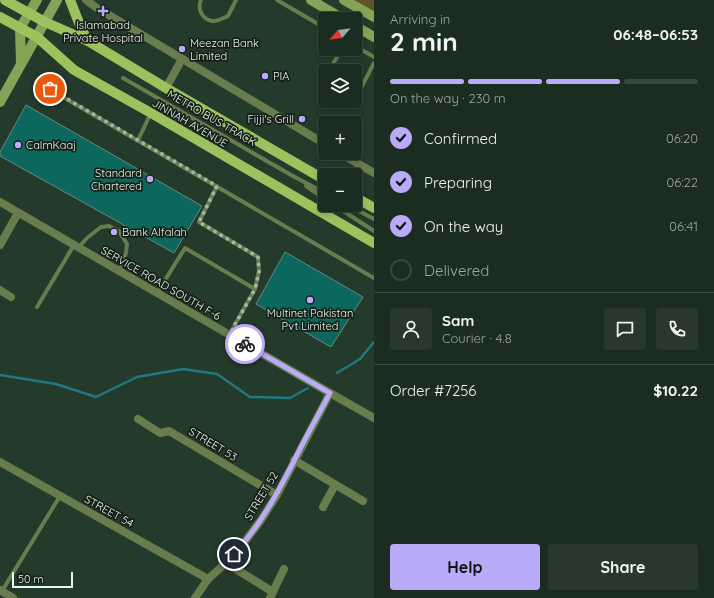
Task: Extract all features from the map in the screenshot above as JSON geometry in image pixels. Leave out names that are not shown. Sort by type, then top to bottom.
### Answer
[{"type":"main road","name":"JINNAH AVENUE","points":[[5,0],[45,22],[88,41],[318,176]]},
{"type":"main road","points":[[70,0],[88,41]]},
{"type":"main road","name":"JINNAH AVENUE","points":[[0,17],[37,37],[74,70],[374,243]]},
{"type":"main road","points":[[362,201],[374,208]]},
{"type":"street","points":[[22,64],[20,28],[37,0]]},
{"type":"street","points":[[0,102],[57,0]]},
{"type":"street","points":[[86,0],[318,140]]},
{"type":"street","points":[[311,0],[331,12]]},
{"type":"street","points":[[344,0],[374,17]]},
{"type":"street","points":[[362,30],[374,37]]},
{"type":"street","points":[[166,88],[182,59]]},
{"type":"street","points":[[352,160],[374,173]]},
{"type":"street","name":"SERVICE ROAD SOUTH F-6","points":[[0,202],[374,418]]},
{"type":"street","points":[[0,245],[18,213]]},
{"type":"street","points":[[0,290],[12,297]]},
{"type":"street","name":"STREET 52","points":[[195,598],[208,579],[226,563],[262,520],[330,393]]},
{"type":"street","name":"STREET 53","points":[[138,419],[160,433],[169,431],[276,495]]},
{"type":"street","points":[[294,460],[363,501]]},
{"type":"street","name":"STREET 54","points":[[0,462],[208,579]]},
{"type":"street","points":[[323,507],[335,485]]},
{"type":"street","points":[[226,563],[272,595],[284,569]]},
{"type":"street","points":[[1,591],[13,598]]},
{"type":"lane","points":[[201,0],[199,3],[202,16],[212,21],[218,21],[228,16],[236,0]]},
{"type":"lane","points":[[276,0],[318,24]]},
{"type":"lane","points":[[362,50],[374,57]]},
{"type":"lane","points":[[362,86],[374,63]]},
{"type":"lane","name":"METRO BUS TRACK","points":[[123,78],[318,189]]},
{"type":"lane","points":[[37,82],[374,278]]},
{"type":"lane","points":[[138,140],[150,113]]},
{"type":"lane","name":"METRO BUS TRACK","points":[[291,175],[318,194]]},
{"type":"lane","points":[[217,186],[199,222],[258,257],[259,272],[255,289],[229,335]]},
{"type":"lane","points":[[345,212],[374,231]]},
{"type":"lane","points":[[361,212],[374,219]]},
{"type":"lane","points":[[37,307],[76,246],[101,227],[109,226],[119,231],[127,244],[126,253],[118,271]]},
{"type":"lane","points":[[156,293],[185,248],[255,289]]},
{"type":"lane","points":[[1,591],[60,496]]},
{"type":"shaded area","points":[[340,0],[374,0],[374,19]]},
{"type":"building","points":[[26,105],[202,206],[174,253],[0,156],[0,152]]},
{"type":"building","name":"Multinet Pakistan Pvt Limited","points":[[285,252],[363,297],[331,347],[256,304]]},
{"type":"waterway","points":[[337,373],[360,359],[374,342]]},
{"type":"waterway","points":[[0,375],[56,384],[96,397],[137,377],[183,369],[217,374],[250,397],[290,398],[308,388]]},
{"type":"way so far","points":[[50,89],[217,186],[199,222],[258,257],[259,272],[255,289],[229,335],[245,344]]},
{"type":"place","name":"Islamabad Private Hospital","points":[[103,11]]},
{"type":"place","name":"Meezan Bank Limited","points":[[182,49]]},
{"type":"place","name":"PIA","points":[[265,76]]},
{"type":"place","name":"Fijji's Grill","points":[[302,119]]},
{"type":"place","name":"CalmKaaj","points":[[18,145]]},
{"type":"place","name":"Standard Chartered","points":[[150,179]]},
{"type":"place","name":"Bank Alfalah","points":[[114,232]]},
{"type":"place","name":"Multinet Pakistan Pvt Limited","points":[[310,300]]},
{"type":"route","points":[[234,554],[262,520],[330,393],[245,344]]}]
